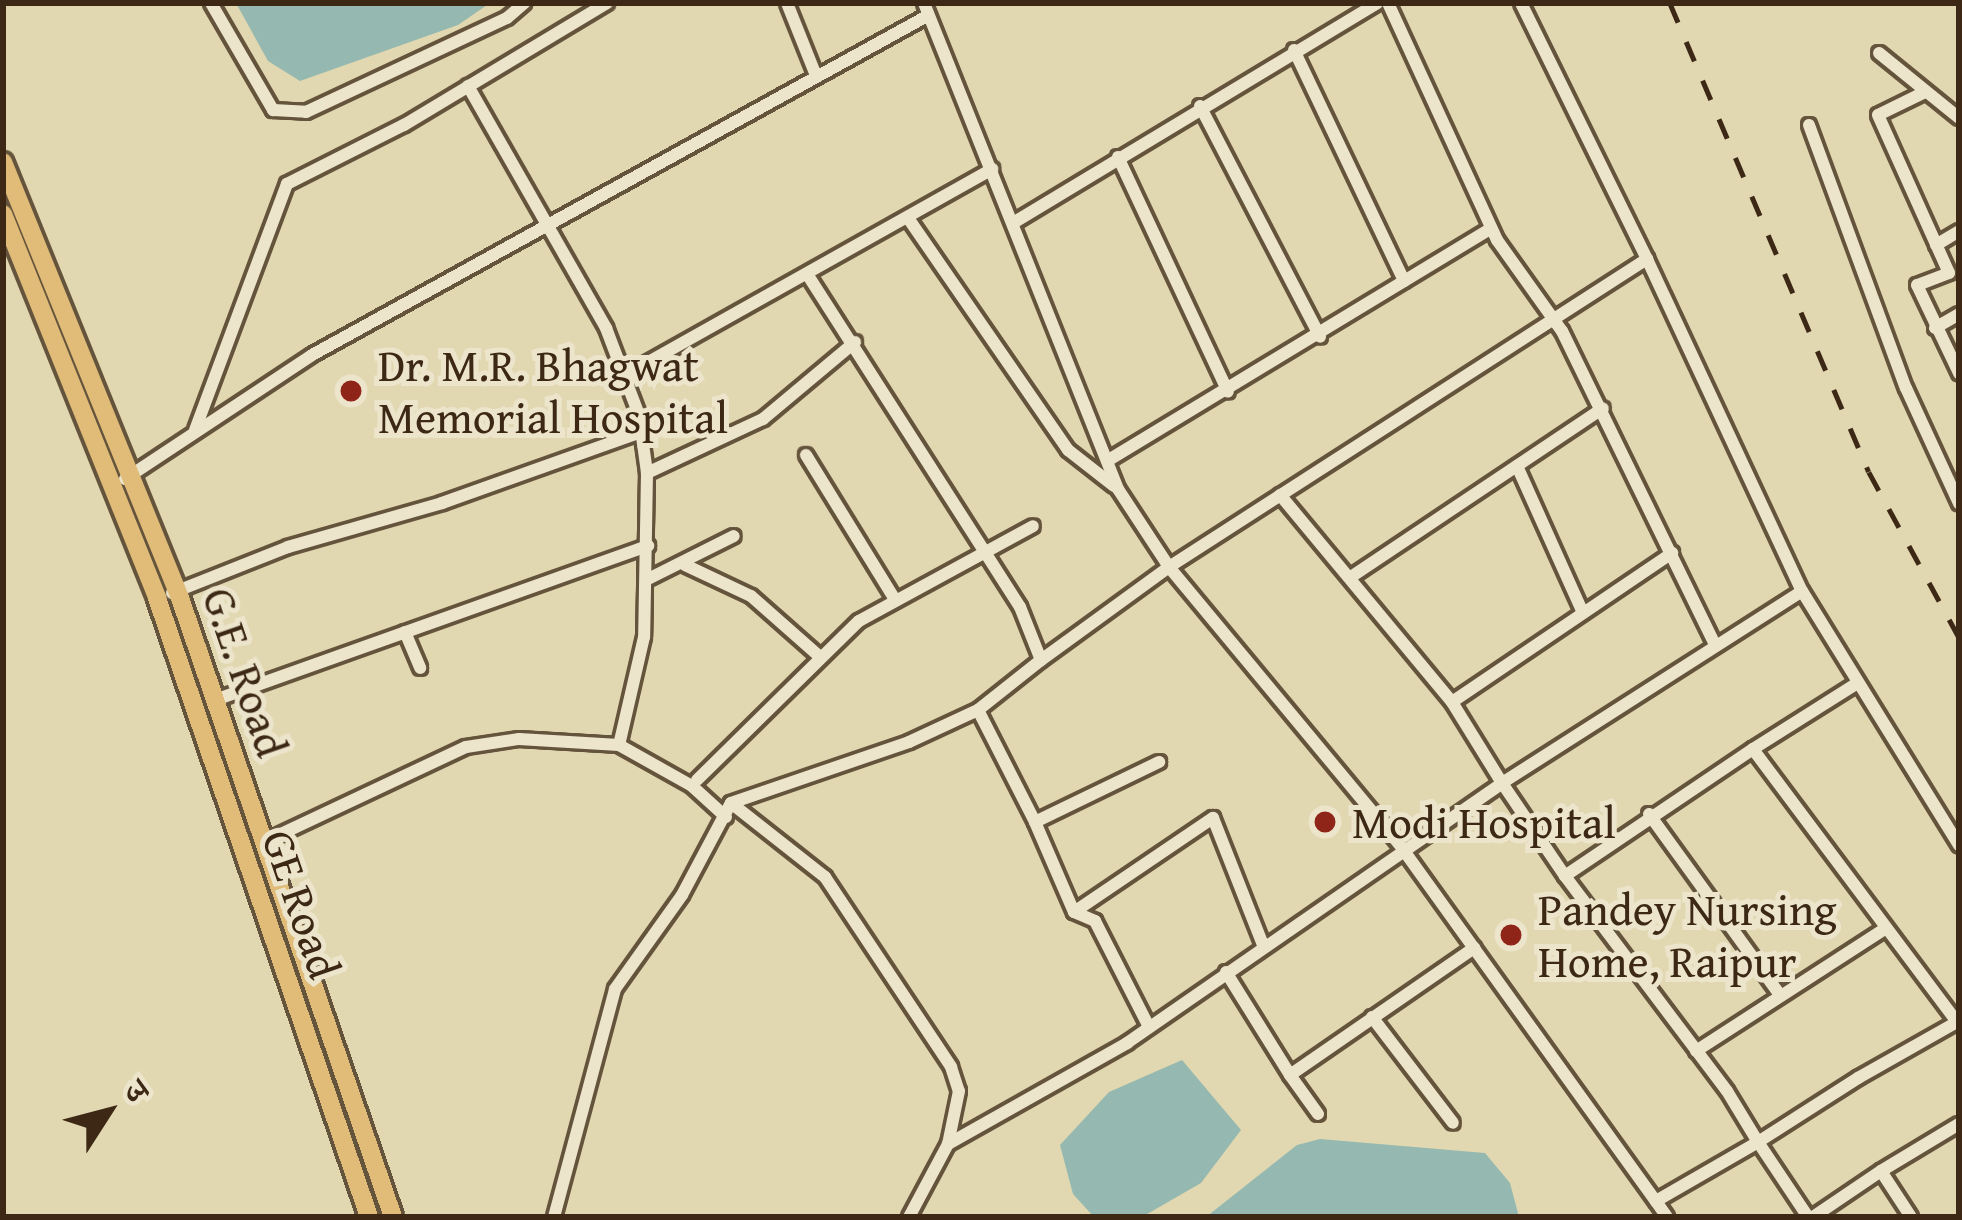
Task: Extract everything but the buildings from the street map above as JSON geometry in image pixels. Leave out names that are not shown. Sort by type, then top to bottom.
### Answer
[{"type":"main road","name":"G.E. Road","points":[[3,162],[177,591],[393,1217]]},
{"type":"main road","name":"GE Road","points":[[3,214],[157,598],[368,1217]]},
{"type":"street","points":[[211,3],[273,110],[306,112],[507,18],[524,3]]},
{"type":"street","points":[[195,430],[287,184],[468,86],[607,3]]},
{"type":"street","points":[[787,3],[815,73]]},
{"type":"street","points":[[1013,223],[1377,3]]},
{"type":"street","points":[[1388,3],[1491,228],[1552,316],[1603,408],[1715,645]]},
{"type":"street","points":[[1522,3],[1802,591],[1959,845]]},
{"type":"street","points":[[114,487],[195,430],[926,9],[1118,489],[1169,567],[1402,848],[1667,1217]]},
{"type":"street","points":[[1294,50],[1404,281]]},
{"type":"street","points":[[1879,53],[1959,118]]},
{"type":"street","points":[[468,86],[627,374],[641,432],[647,473],[646,580],[636,696],[619,746]]},
{"type":"street","points":[[1925,92],[1878,116],[1949,273],[1917,285],[1959,373]]},
{"type":"street","points":[[1200,106],[1320,337]]},
{"type":"street","points":[[1809,125],[1906,388],[1959,503]]},
{"type":"street","points":[[1118,157],[1228,392]]},
{"type":"street","points":[[627,374],[992,169]]},
{"type":"street","points":[[908,218],[1068,450],[1118,489]]},
{"type":"street","points":[[1107,460],[1320,337],[1491,228]]},
{"type":"street","points":[[1936,245],[1959,231]]},
{"type":"street","points":[[554,1217],[616,989],[682,895],[731,803],[909,742],[978,710],[1169,567],[1647,259]]},
{"type":"street","points":[[808,275],[985,551],[1041,660]]},
{"type":"street","points":[[1935,328],[1959,314]]},
{"type":"street","points":[[647,473],[763,419],[855,342]]},
{"type":"street","points":[[1351,577],[1603,408]]},
{"type":"street","points":[[157,598],[287,547],[442,503],[641,432]]},
{"type":"street","points":[[806,455],[894,598]]},
{"type":"street","points":[[1517,466],[1583,613]]},
{"type":"street","points":[[1280,495],[1452,701],[1565,876],[1696,1051],[1810,1217],[1880,1171],[1956,1130]]},
{"type":"street","points":[[697,780],[819,656],[894,598],[1033,526]]},
{"type":"street","points":[[646,580],[686,565],[734,536]]},
{"type":"street","points":[[215,700],[648,547]]},
{"type":"street","points":[[1452,701],[1672,554]]},
{"type":"street","points":[[686,565],[751,596],[819,656]]},
{"type":"street","points":[[948,1144],[1149,1027],[1402,848],[1802,591]]},
{"type":"street","points":[[405,632],[420,668]]},
{"type":"street","points":[[1565,876],[1649,814],[1856,684]]},
{"type":"street","points":[[978,710],[1035,821],[1074,912],[1095,921],[1149,1027]]},
{"type":"street","points":[[263,842],[466,747],[519,739],[619,746],[692,786],[722,817]]},
{"type":"street","points":[[1656,1201],[1958,1022],[1883,931],[1753,749]]},
{"type":"street","points":[[1035,821],[1159,762]]},
{"type":"street","points":[[731,803],[825,877],[951,1067],[959,1091],[948,1144],[913,1210],[928,1217]]},
{"type":"street","points":[[722,817],[745,813]]},
{"type":"street","points":[[1649,814],[1780,995]]},
{"type":"street","points":[[1074,912],[1213,818],[1263,945]]},
{"type":"street","points":[[1696,1051],[1883,931]]},
{"type":"street","points":[[1290,1075],[1474,948]]},
{"type":"street","points":[[1226,972],[1318,1114]]},
{"type":"street","points":[[1372,1017],[1454,1123]]},
{"type":"street","points":[[1880,1171],[1911,1217]]},
{"type":"water","points":[[236,3],[490,3],[458,25],[300,81],[268,61]]},
{"type":"water","points":[[1182,1060],[1241,1130],[1201,1183],[1142,1217],[1094,1217],[1073,1194],[1060,1145],[1109,1092]]},
{"type":"water","points":[[1320,1139],[1485,1153],[1510,1183],[1519,1217],[1206,1217],[1297,1145]]},
{"type":"railway","points":[[1670,3],[1869,472],[1959,637]]},
{"type":"place","name":"Dr. M.R. Bhagwat Memorial Hospital","points":[[351,391]]},
{"type":"place","name":"Modi Hospital","points":[[1325,822]]},
{"type":"place","name":"Pandey Nursing Home, Raipur","points":[[1511,935]]}]
